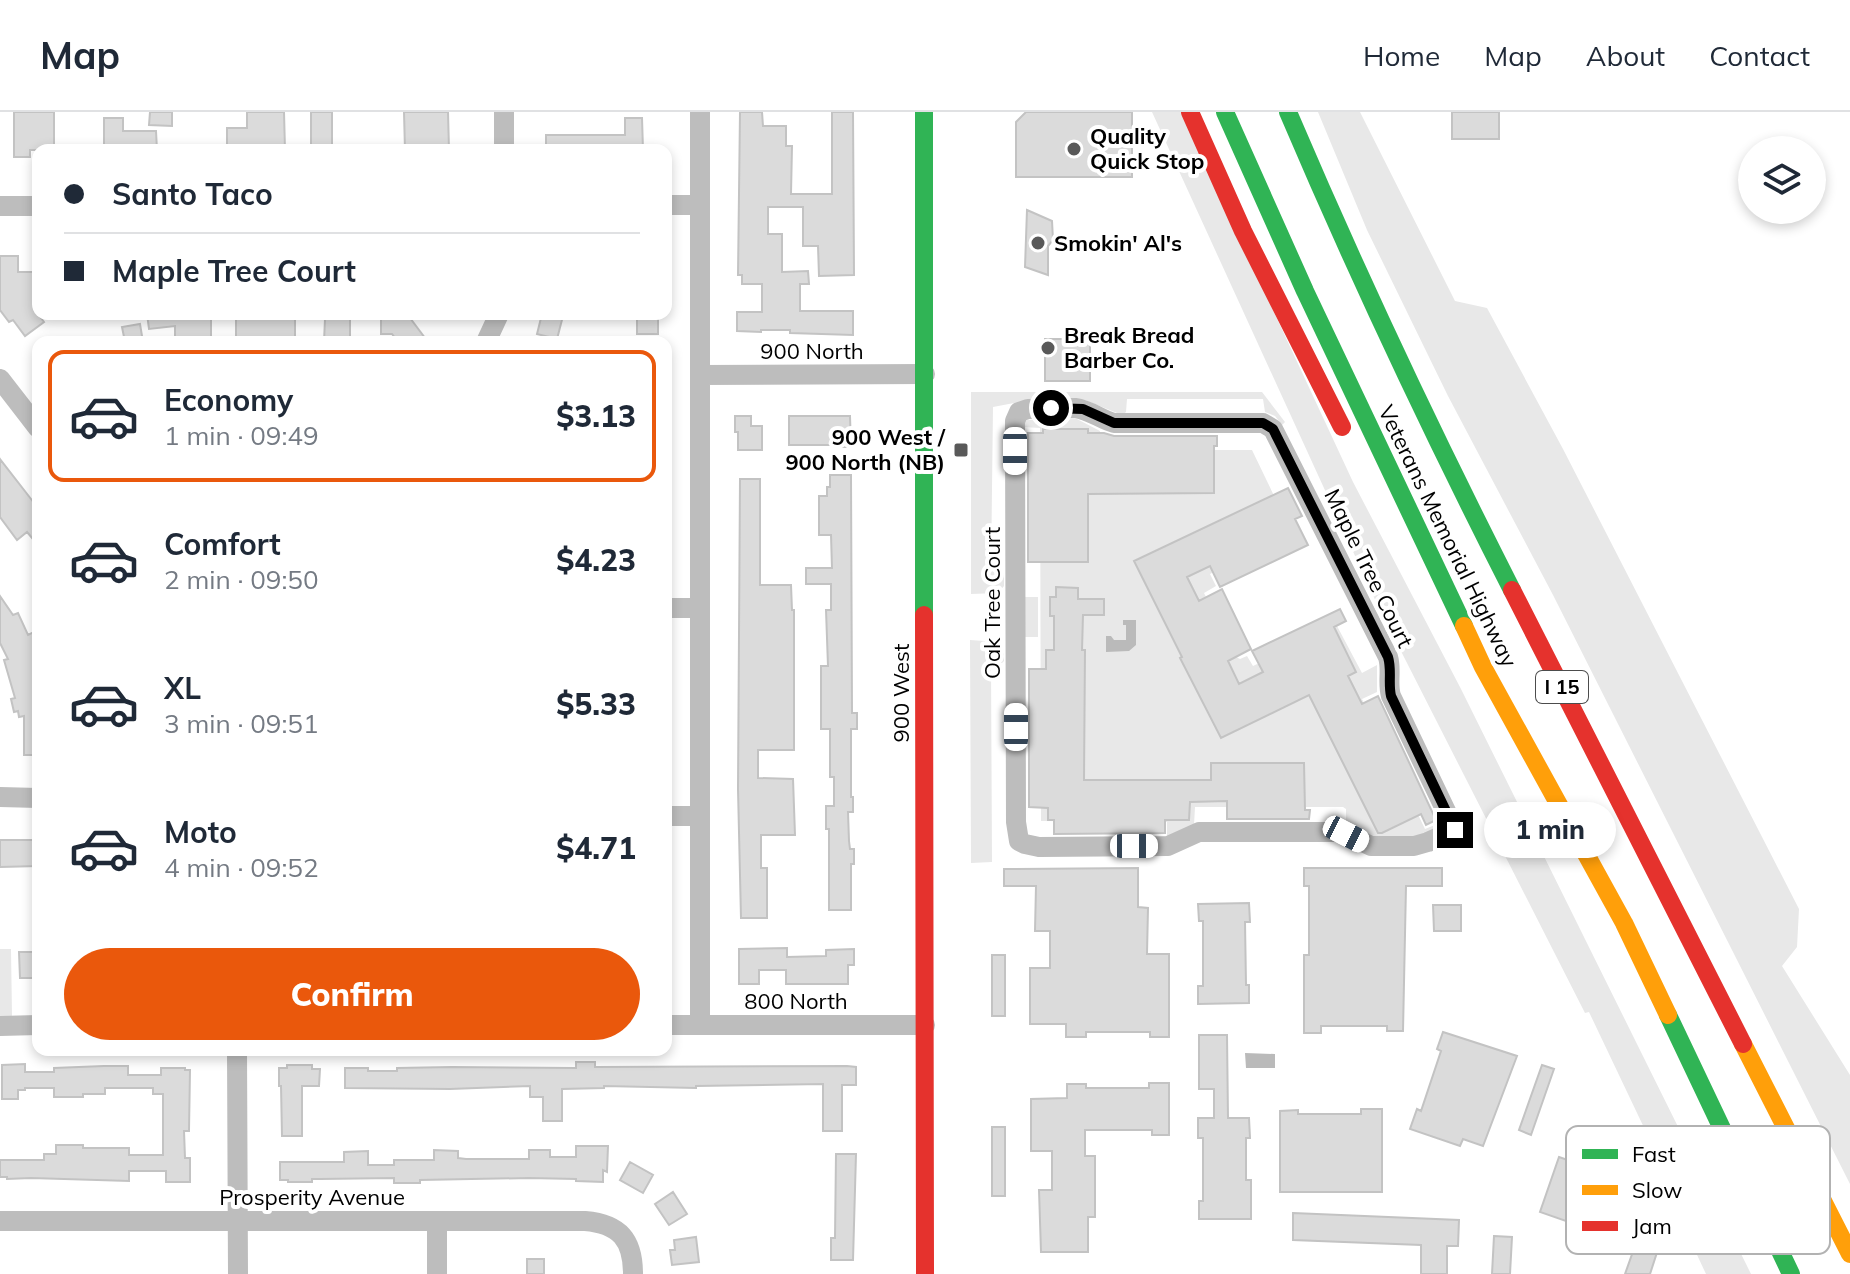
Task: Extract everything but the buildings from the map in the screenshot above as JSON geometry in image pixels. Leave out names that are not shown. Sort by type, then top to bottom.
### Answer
[{"type":"main road","name":"900 West","points":[[924,112],[925,1274]]},
{"type":"main road","points":[[1190,112],[1243,231],[1349,440]]},
{"type":"main road","name":"Veterans Memorial Highway","points":[[1225,112],[1305,291],[1483,667],[1624,923],[1720,1126]]},
{"type":"main road","name":"Veterans Memorial Highway","points":[[1288,112],[1332,215],[1456,480],[1786,1126]]},
{"type":"main road","points":[[1414,565],[1483,667]]},
{"type":"main road","points":[[1830,1206],[1850,1240]]},
{"type":"main road","name":"Veterans Memorial Highway","points":[[1830,1214],[1850,1254]]},
{"type":"main road","points":[[1768,1254],[1775,1274]]},
{"type":"main road","name":"Veterans Memorial Highway","points":[[1781,1254],[1791,1274]]},
{"type":"street","points":[[504,112],[504,144]]},
{"type":"street","points":[[700,112],[700,1025]]},
{"type":"street","points":[[672,205],[700,205]]},
{"type":"street","points":[[0,206],[32,206]]},
{"type":"street","name":"900 North","points":[[700,375],[925,374]]},
{"type":"street","points":[[0,379],[32,420]]},
{"type":"street","name":"Maple Tree Court","points":[[1019,412],[1075,408],[1091,411],[1114,423],[1268,425],[1277,434],[1388,657],[1391,696],[1455,830]]},
{"type":"street","name":"Oak Tree Court","points":[[1019,412],[1015,421],[1016,822],[1019,841],[1039,847],[1165,846],[1199,832],[1336,832],[1371,846],[1414,846],[1455,830]]},
{"type":"street","points":[[672,608],[700,608]]},
{"type":"street","points":[[0,797],[32,798]]},
{"type":"street","points":[[672,816],[700,816]]},
{"type":"street","points":[[0,1026],[32,1025]]},
{"type":"street","name":"800 North","points":[[672,1025],[925,1025]]},
{"type":"street","points":[[237,1056],[238,1274]]},
{"type":"street","name":"Prosperity Avenue","points":[[0,1221],[585,1221],[604,1224],[620,1234],[630,1248],[633,1274]]},
{"type":"street","points":[[437,1221],[437,1274]]},
{"type":"shaded area","points":[[1152,112],[1181,112],[1353,482],[1461,689],[1678,1126],[1643,1126],[1589,1012],[1585,1013],[1377,604]]},
{"type":"shaded area","points":[[1318,112],[1360,112],[1455,301],[1487,308],[1563,449],[1799,909],[1797,947],[1782,966],[1850,1075],[1850,1184],[1830,1144],[1830,1126],[1821,1126],[1553,595],[1448,396],[1367,230]]},
{"type":"shaded area","points":[[971,392],[1262,392],[1285,422],[1282,425],[1275,416],[1265,412],[1263,399],[1127,399],[1126,412],[1122,415],[1085,400],[1029,400],[993,407],[991,571],[1004,573],[1004,586],[998,593],[971,594]]},
{"type":"shaded area","points":[[1077,419],[1100,431],[1100,450],[1252,450],[1291,531],[1210,574],[1216,586],[1204,593],[1236,657],[1247,656],[1253,666],[1337,626],[1362,673],[1377,665],[1377,692],[1362,699],[1425,829],[1440,823],[1440,827],[1423,836],[1375,838],[1346,825],[1346,809],[1343,807],[1195,807],[1194,825],[1167,839],[1167,822],[1041,821],[1040,428],[1023,427],[1027,420]]},
{"type":"shaded area","points":[[1024,597],[1038,597],[1038,637],[1024,637]]},
{"type":"shaded area","points":[[1123,620],[1136,620],[1136,645],[1129,651],[1106,652],[1106,636],[1126,640]]},
{"type":"shaded area","points":[[970,640],[999,642],[1004,650],[1004,661],[991,664],[992,862],[971,863]]},
{"type":"shaded area","points":[[0,949],[11,949],[12,1016],[0,1016]]},
{"type":"shaded area","points":[[1245,1053],[1275,1054],[1275,1068],[1246,1068]]},
{"type":"shaded area","points":[[1697,1254],[1741,1254],[1751,1274],[1706,1274]]},
{"type":"traffic: fast","points":[[924,112],[924,615]]},
{"type":"traffic: fast","points":[[1225,112],[1305,291],[1464,626]]},
{"type":"traffic: fast","points":[[1288,112],[1396,353],[1512,590]]},
{"type":"traffic: fast","points":[[1668,1015],[1721,1126]]},
{"type":"traffic: fast","points":[[1782,1254],[1791,1274]]},
{"type":"traffic: slow","points":[[1464,626],[1483,667],[1624,923],[1668,1015]]},
{"type":"traffic: slow","points":[[1743,1044],[1785,1126]]},
{"type":"traffic: slow","points":[[1830,1215],[1850,1254]]},
{"type":"traffic: jam","points":[[1190,112],[1243,231],[1342,427]]},
{"type":"traffic: jam","points":[[1512,590],[1743,1044]]},
{"type":"traffic: jam","points":[[924,615],[925,1274]]},
{"type":"place","name":"Quality Quick Stop","points":[[1074,149]]},
{"type":"place","name":"Smokin' Al's","points":[[1038,243]]},
{"type":"place","name":"Break Bread Barber Co.","points":[[1048,348]]},
{"type":"place","name":"900 West / 900 North (NB)","points":[[961,450]]},
{"type":"route","points":[[1051,408],[1083,409],[1114,423],[1263,423],[1273,429],[1388,657],[1391,696],[1455,830]]}]
